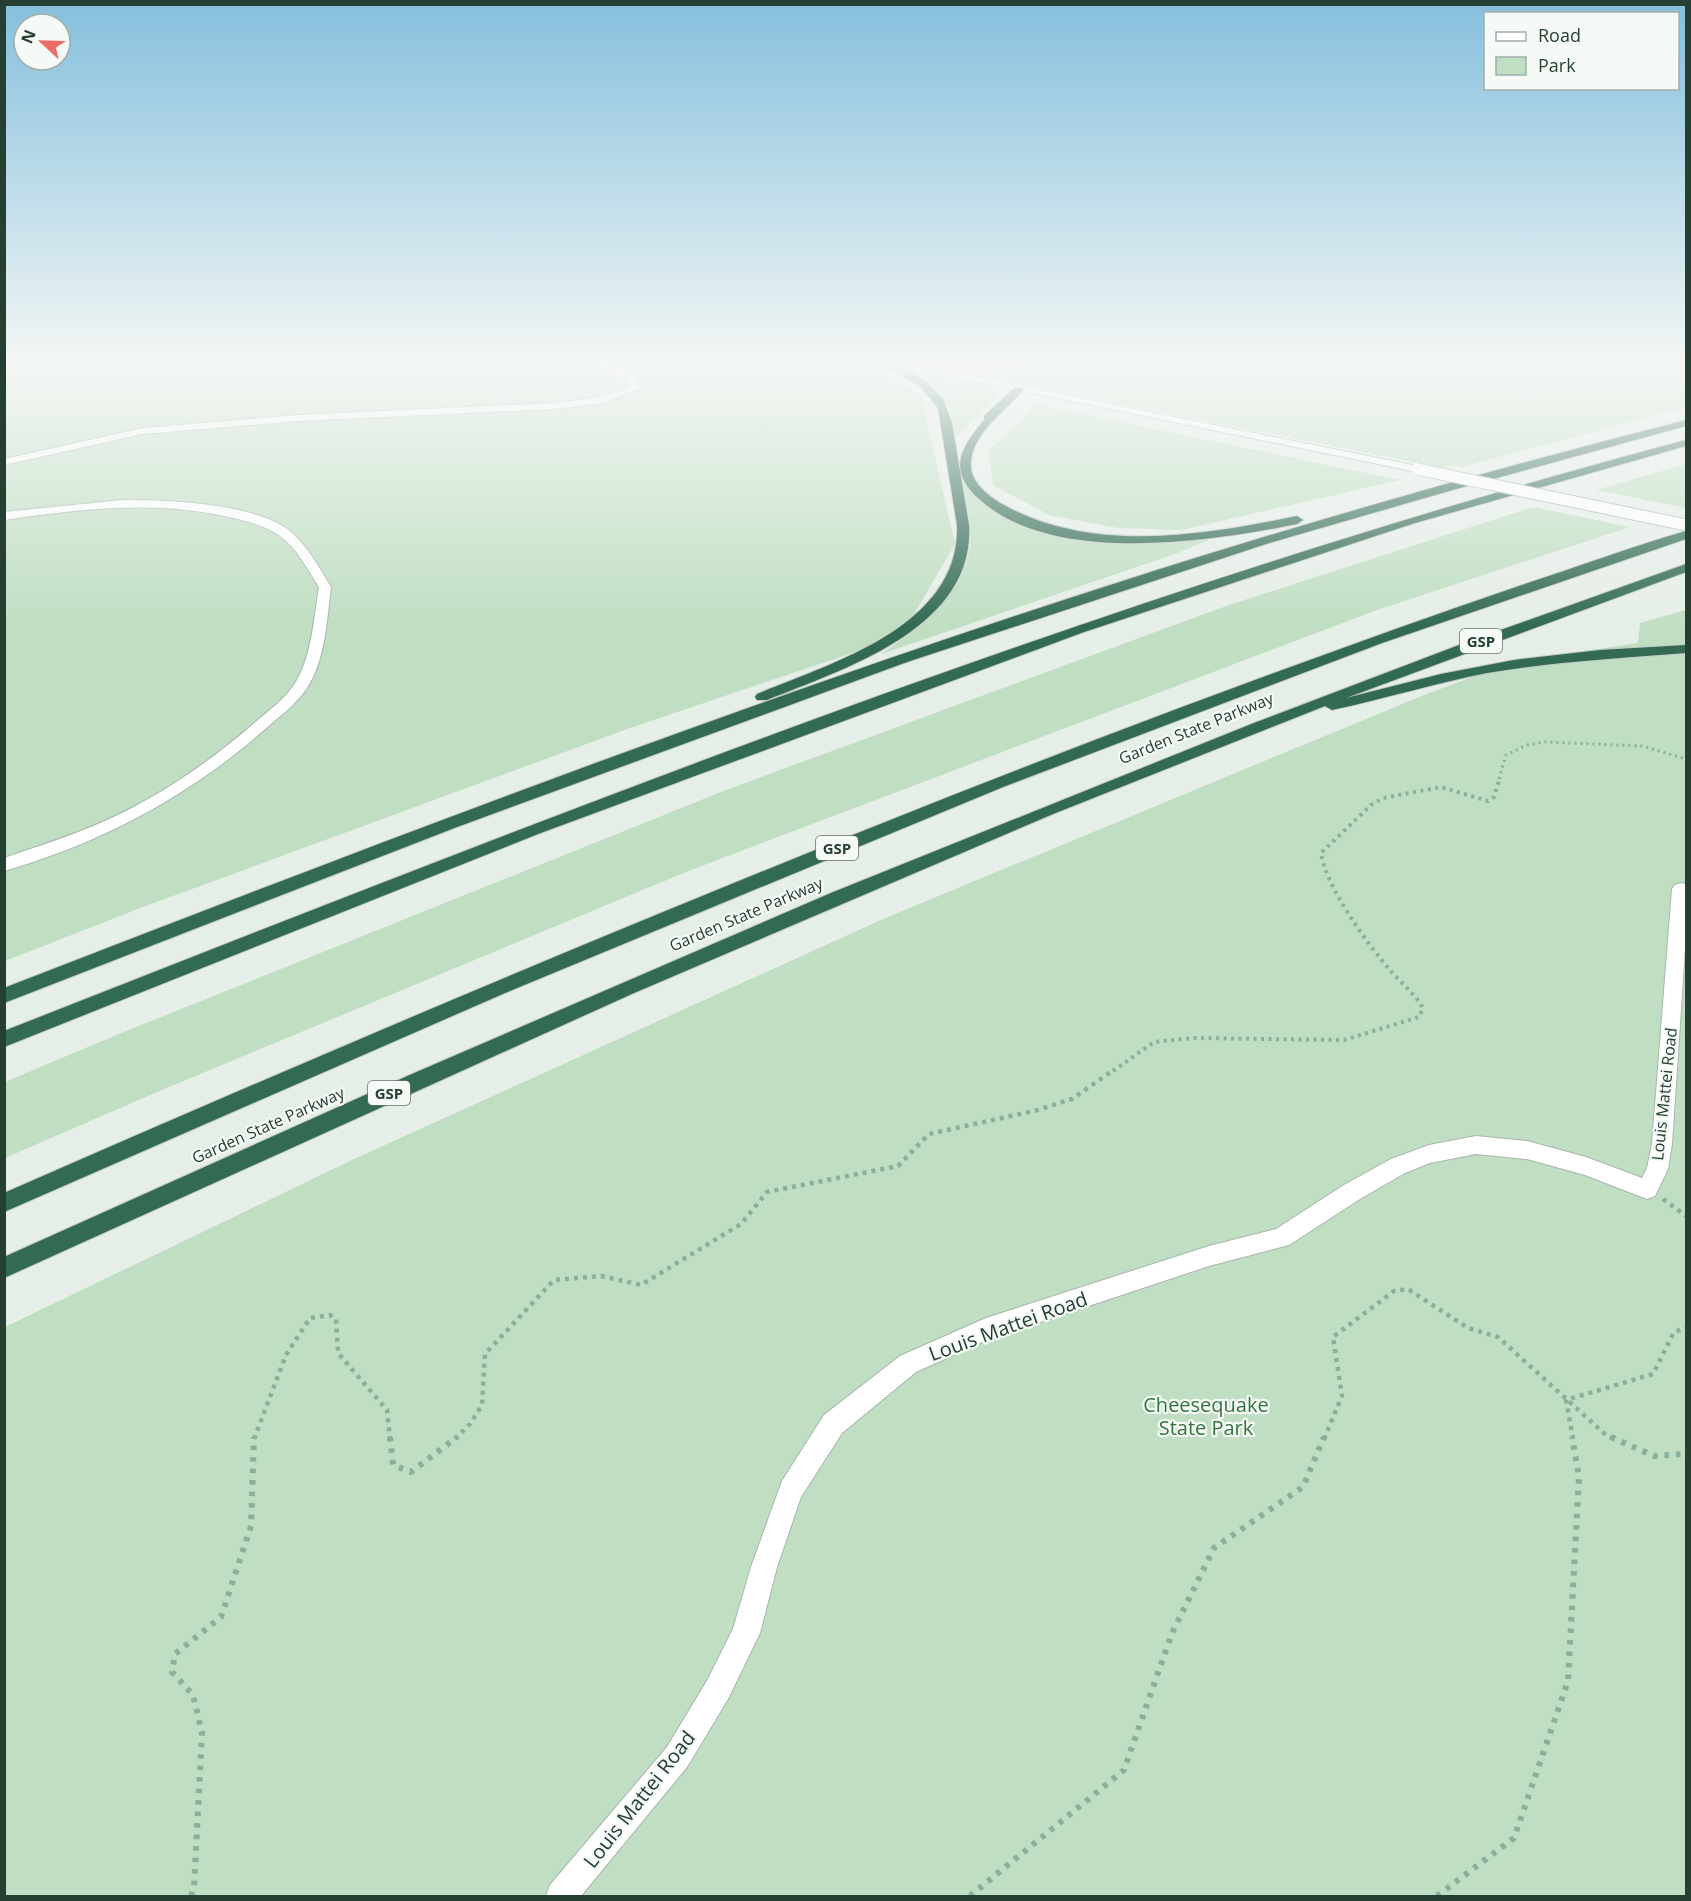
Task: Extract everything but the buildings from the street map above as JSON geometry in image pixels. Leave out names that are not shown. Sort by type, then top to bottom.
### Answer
[{"type":"highway","points":[[646,751],[764,696],[862,655],[900,633],[928,609],[942,595],[955,574],[963,545],[963,524],[951,450]]},
{"type":"highway","points":[[952,456],[956,450]]},
{"type":"highway","points":[[970,450],[966,455],[965,469],[968,476],[982,496],[1003,511],[1031,523],[1053,529],[1118,538],[1182,537],[1264,526],[1387,504]]},
{"type":"highway","points":[[4,996],[301,880],[646,751],[909,658],[1108,590],[1387,504],[1587,450]]},
{"type":"highway","points":[[4,1039],[512,838],[1079,629],[1401,524],[1659,450]]},
{"type":"highway","name":"Garden State Parkway","points":[[4,1203],[475,998],[915,816],[1336,655],[1686,535]]},
{"type":"highway","name":"Garden State Parkway","points":[[4,1268],[433,1073],[906,868],[1278,717],[1686,568]]},
{"type":"highway","points":[[1278,717],[1376,697],[1432,681],[1484,670],[1566,659],[1686,649]]},
{"type":"street","points":[[4,462],[59,450]]},
{"type":"street","points":[[1321,450],[1686,525]]},
{"type":"street","points":[[4,516],[79,506],[166,503],[213,508],[257,520],[287,535],[308,559],[325,587],[317,638],[304,681],[239,745],[178,788],[137,811],[92,833],[4,865]]},
{"type":"street","name":"Louis Mattei Road","points":[[561,1896],[677,1756],[718,1689],[746,1633],[764,1567],[791,1491],[833,1424],[908,1364],[998,1326],[1209,1256],[1281,1239],[1352,1192],[1398,1166],[1429,1154],[1476,1145],[1527,1150],[1586,1166],[1647,1189],[1657,1169],[1662,1144],[1681,889]]},
{"type":"path","points":[[191,1896],[194,1888],[202,1733],[193,1695],[172,1672],[175,1654],[221,1617],[251,1526],[254,1436],[286,1354],[310,1318],[330,1315],[336,1319],[338,1353],[387,1410],[393,1466],[411,1472],[472,1422],[483,1403],[481,1368],[485,1354],[554,1280],[601,1276],[641,1285],[741,1224],[767,1192],[898,1166],[929,1134],[1038,1110],[1072,1099],[1154,1042],[1194,1038],[1344,1040],[1419,1017],[1423,1008],[1414,992],[1388,968],[1375,951],[1326,875],[1320,859],[1321,853],[1371,806],[1383,798],[1442,787],[1488,801],[1494,797],[1506,755],[1527,745],[1544,741],[1642,746],[1686,759]]},
{"type":"path","points":[[1647,1189],[1686,1216]]},
{"type":"path","points":[[970,1896],[1124,1770],[1172,1633],[1214,1548],[1303,1487],[1342,1396],[1333,1337],[1394,1291],[1408,1289],[1468,1328],[1498,1337],[1606,1436],[1654,1456],[1686,1454]]},
{"type":"path","points":[[1566,1400],[1653,1374],[1674,1332],[1686,1328]]},
{"type":"path","points":[[1437,1896],[1514,1838],[1568,1681],[1579,1477],[1566,1400]]},
{"type":"green space","points":[[4,450],[933,450],[955,544],[910,621],[861,650],[630,728],[143,907],[5,961]]},
{"type":"green space","points":[[1254,450],[1400,480],[1182,530],[1118,528],[1049,515],[993,485],[989,451]]},
{"type":"green space","points":[[1351,450],[1526,450],[1461,467],[1452,465],[1442,468]]},
{"type":"green space","points":[[1686,464],[1686,508],[1596,490]]},
{"type":"green space","points":[[960,471],[969,487],[981,500],[995,510],[1028,524],[1110,539],[1149,543],[1209,540],[1175,554],[881,654],[925,621],[938,608],[950,594],[966,563],[970,545],[969,517]]},
{"type":"green space","points":[[1533,507],[1630,527],[1377,610],[691,870],[164,1089],[5,1158],[5,1082],[726,790],[1229,605]]},
{"type":"green space","name":"Cheesequake State Park","points":[[1686,610],[1686,1896],[5,1896],[5,1327],[354,1159],[883,919],[1419,697],[1512,662],[1638,643],[1640,623]]}]
